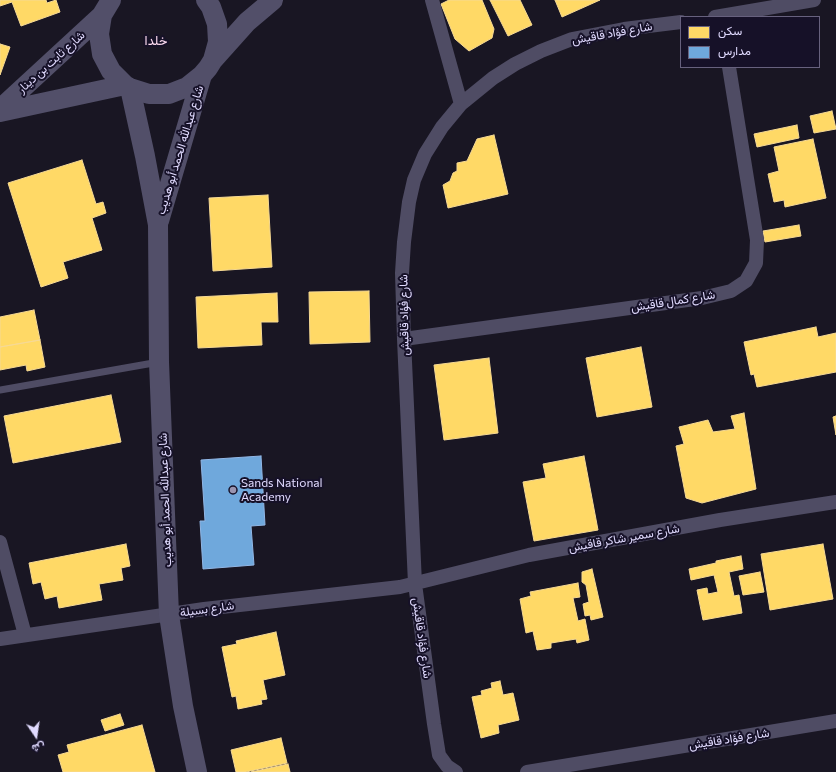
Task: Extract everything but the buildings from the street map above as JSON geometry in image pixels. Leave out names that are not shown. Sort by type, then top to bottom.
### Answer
[{"type":"street","name":"شارع عبدالله الحمد أبو هديب","points":[[158,225],[208,67],[218,42],[217,24],[211,7],[206,0]]},
{"type":"street","points":[[108,4],[99,34],[102,54],[111,71],[128,86],[149,94],[169,94],[187,87],[208,67],[247,22],[273,0]]},
{"type":"street","points":[[432,0],[461,104]]},
{"type":"street","points":[[725,16],[814,0]]},
{"type":"street","name":"شارع ثابت بن دينار","points":[[0,109],[108,4]]},
{"type":"street","name":"شارع فؤاد قاقيش","points":[[456,772],[447,766],[439,755],[415,584],[402,273],[409,202],[414,180],[425,154],[442,127],[461,104],[493,78],[515,64],[572,39],[598,33],[680,22]]},
{"type":"street","name":"شارع كمال قاقيش","points":[[404,339],[702,298],[731,291],[746,281],[756,263],[757,240],[729,68]]},
{"type":"street","name":"شارع عبدالله الحمد أبو هديب","points":[[128,86],[145,156],[158,225],[159,362],[169,615],[183,706],[197,772]]},
{"type":"street","name":"شارع ثابت بن دينار","points":[[0,112],[128,86]]},
{"type":"street","name":"شارع سمير شاكر قاقيش","points":[[415,584],[529,555],[720,520],[836,502]]},
{"type":"street","points":[[0,542],[25,635]]},
{"type":"street","name":"شارع بسيلة","points":[[0,639],[281,600],[382,590],[415,584]]},
{"type":"street","name":"شارع فؤاد قاقيش","points":[[527,772],[836,721]]},
{"type":"lane","points":[[0,390],[159,362]]},
{"type":"place","name":"Sands National Academy","points":[[233,490]]},
{"type":"district","name":"خلدا","points":[[156,41]]}]
